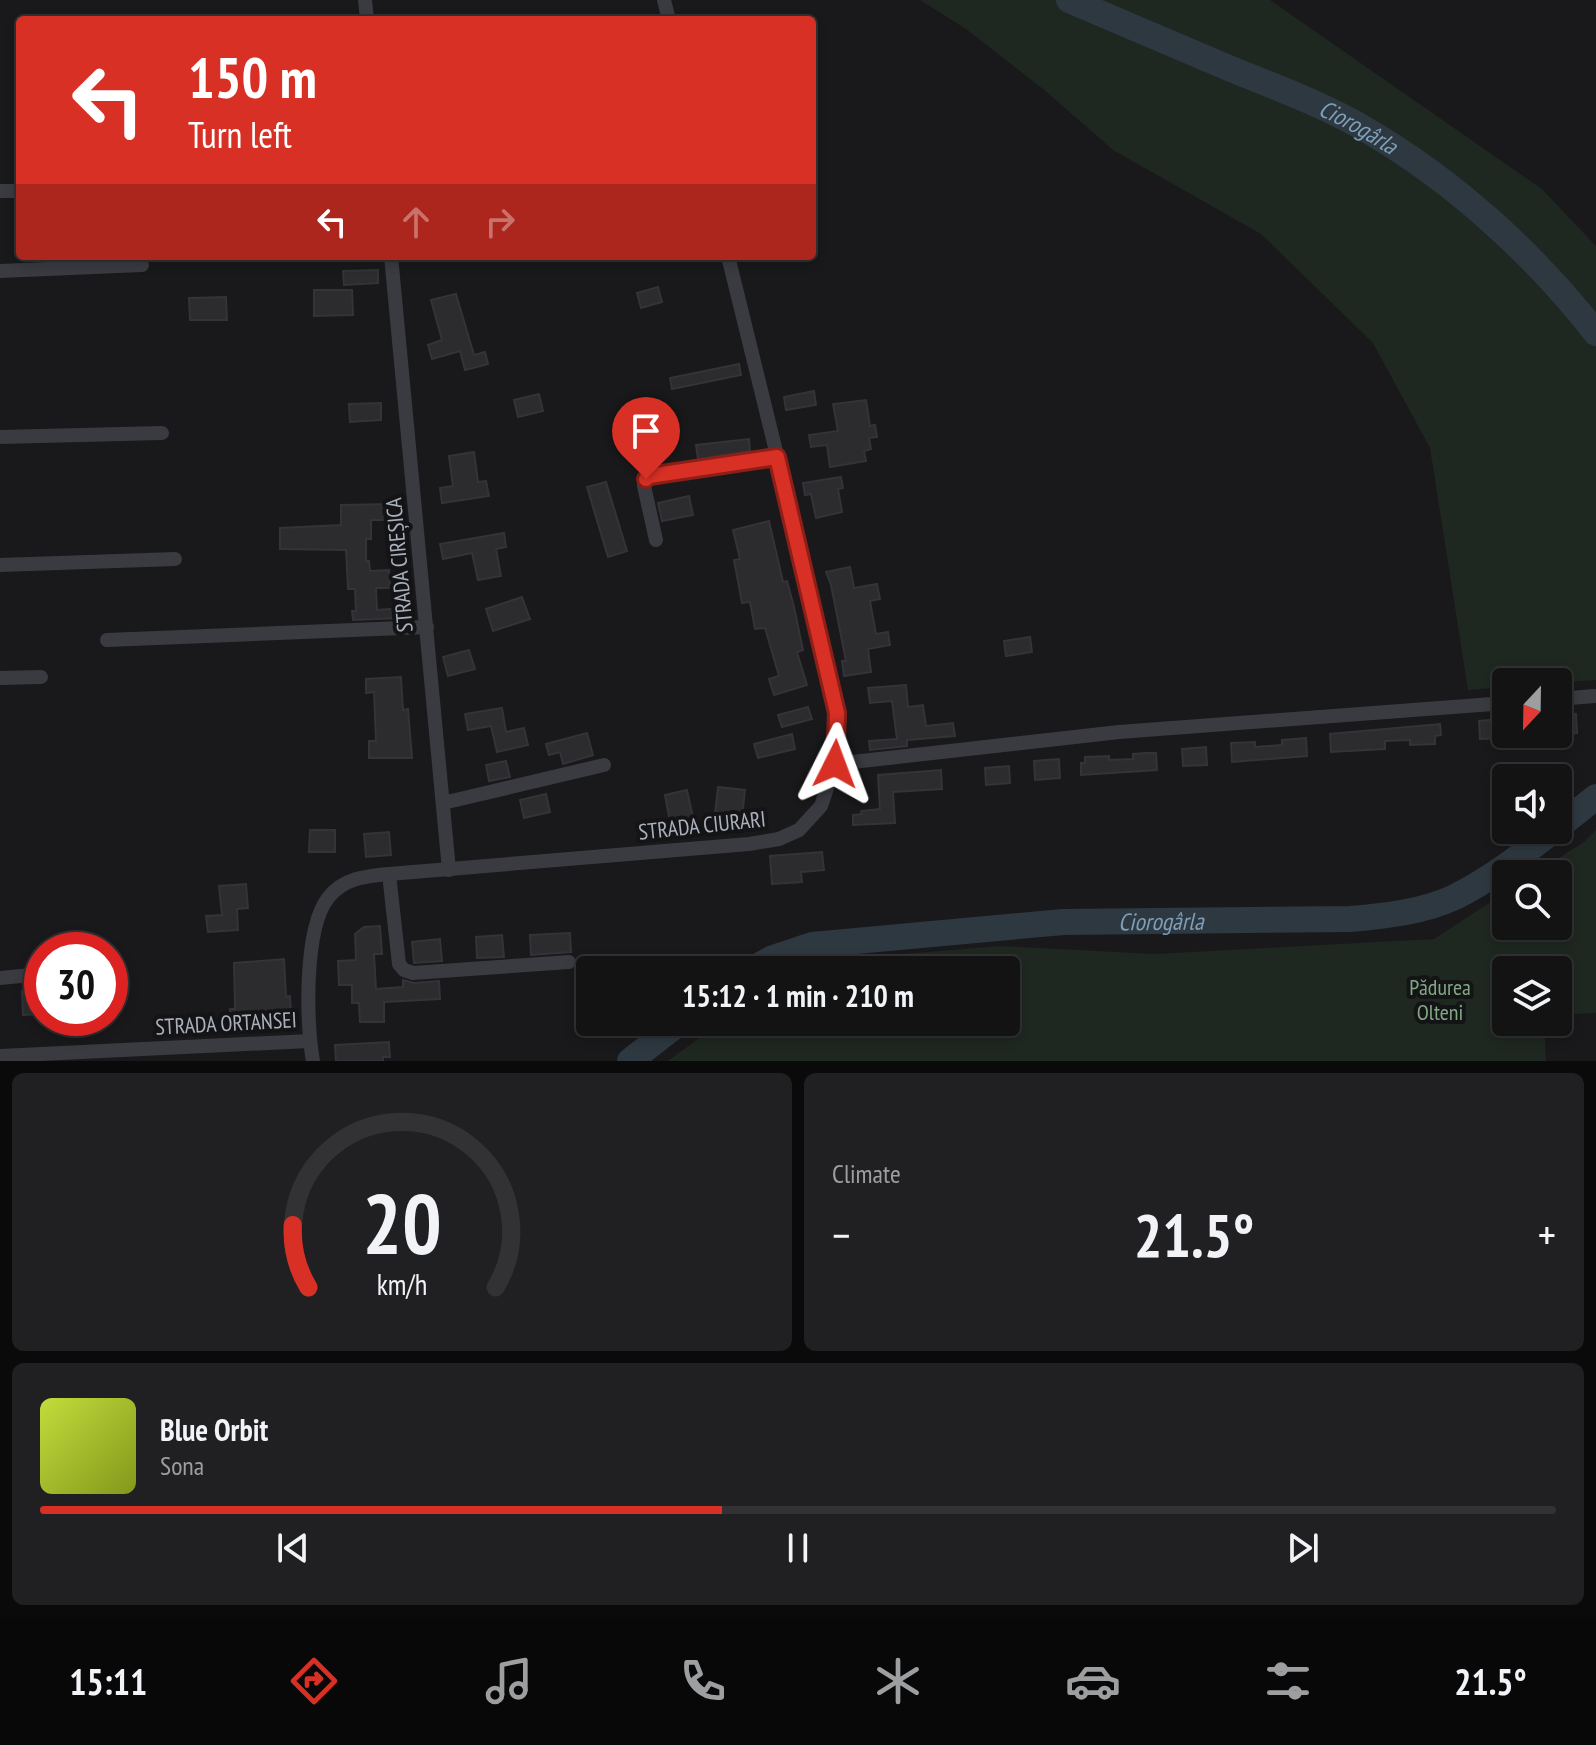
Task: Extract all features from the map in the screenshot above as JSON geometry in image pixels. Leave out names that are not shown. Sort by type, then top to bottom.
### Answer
[{"type":"street","name":"STRADA CIREȘICA","points":[[391,260],[449,870]]},
{"type":"street","name":"STRADA CIURARI","points":[[313,1061],[307,1021],[315,933],[321,909],[328,897],[344,883],[389,874],[749,844],[779,839],[799,830],[821,806],[835,764],[837,713],[729,260]]},
{"type":"street","points":[[0,271],[142,265]]},
{"type":"street","points":[[0,437],[162,433]]},
{"type":"street","points":[[656,540],[644,486],[649,476],[777,457]]},
{"type":"street","points":[[0,565],[175,559]]},
{"type":"street","points":[[107,640],[427,627]]},
{"type":"street","points":[[0,678],[41,677]]},
{"type":"street","points":[[1572,698],[1594,696]]},
{"type":"street","points":[[835,764],[1119,732],[1492,704]]},
{"type":"street","points":[[443,803],[604,765]]},
{"type":"street","points":[[389,874],[399,964],[404,970],[413,973],[569,962]]},
{"type":"street","points":[[0,978],[24,976]]},
{"type":"street","name":"STRADA ORTANSEI","points":[[0,1058],[309,1041]]},
{"type":"green space","points":[[920,0],[1270,0],[1542,189],[1596,246],[1596,680],[1572,682],[1572,668],[1492,668],[1492,688],[1468,690],[1430,448],[1373,343],[1261,234],[1113,150],[1043,89],[966,29]]},
{"type":"green space","name":"Pădurea Olteni","points":[[1596,830],[1596,1013],[1572,1014],[1572,956],[1492,956],[1492,1036],[1545,1036],[1546,1061],[668,1061],[702,1036],[1020,1036],[1020,956],[878,956],[1000,946],[1154,954],[1434,939],[1492,901],[1492,940],[1572,940],[1572,860],[1556,860],[1584,842]]},
{"type":"building","points":[[378,270],[378,283],[344,285],[343,271]]},
{"type":"building","points":[[658,287],[662,302],[641,308],[637,293]]},
{"type":"building","points":[[314,290],[352,290],[353,315],[314,316]]},
{"type":"building","points":[[456,294],[474,355],[485,352],[488,364],[465,370],[460,351],[432,359],[428,345],[442,340],[431,300]]},
{"type":"building","points":[[226,297],[227,320],[190,320],[189,298]]},
{"type":"building","points":[[739,364],[741,375],[672,389],[670,378]]},
{"type":"building","points":[[814,391],[816,405],[786,410],[784,397]]},
{"type":"building","points":[[539,394],[543,411],[518,417],[514,400]]},
{"type":"building","points":[[866,400],[870,426],[875,425],[877,437],[869,438],[871,449],[864,451],[866,461],[830,467],[827,445],[811,447],[809,435],[838,431],[833,404]]},
{"type":"building","points":[[381,403],[381,420],[350,422],[349,404]]},
{"type":"building","points":[[650,435],[654,457],[634,460],[631,438]]},
{"type":"building","points":[[749,439],[750,451],[698,459],[696,445]]},
{"type":"building","points":[[474,452],[478,482],[486,481],[489,496],[442,503],[440,488],[453,486],[449,456]]},
{"type":"building","points":[[841,477],[843,488],[838,489],[842,512],[816,518],[811,494],[805,495],[803,483]]},
{"type":"building","points":[[606,482],[627,551],[608,557],[587,487]]},
{"type":"building","points":[[689,496],[693,515],[662,521],[658,503]]},
{"type":"building","points":[[390,504],[390,520],[371,520],[371,539],[366,539],[366,561],[369,561],[370,571],[389,570],[390,588],[376,588],[377,610],[401,608],[401,618],[353,620],[352,611],[356,611],[355,589],[348,589],[346,550],[280,549],[280,528],[341,525],[341,505]]},
{"type":"building","points":[[769,521],[783,582],[787,581],[794,607],[803,650],[797,652],[807,685],[774,695],[769,679],[779,676],[765,628],[755,629],[750,602],[742,603],[734,560],[740,559],[733,530]]},
{"type":"building","points":[[504,533],[506,547],[496,549],[501,576],[478,580],[472,553],[443,559],[440,544]]},
{"type":"building","points":[[850,567],[854,588],[877,584],[880,599],[870,601],[876,634],[888,632],[890,645],[868,649],[871,672],[844,676],[842,661],[846,661],[826,572]]},
{"type":"building","points":[[522,597],[530,619],[493,631],[486,609]]},
{"type":"building","points":[[1030,637],[1032,652],[1006,656],[1004,641]]},
{"type":"building","points":[[469,650],[475,669],[448,676],[443,657]]},
{"type":"building","points":[[401,677],[403,710],[408,709],[412,758],[369,758],[369,741],[376,741],[374,692],[366,693],[366,679]]},
{"type":"building","points":[[906,685],[908,707],[923,705],[926,726],[953,723],[955,736],[907,740],[907,746],[870,750],[869,741],[897,739],[892,701],[870,703],[868,688]]},
{"type":"building","points":[[808,707],[812,719],[782,727],[778,715]]},
{"type":"building","points":[[502,708],[506,732],[524,728],[528,745],[497,752],[491,726],[468,730],[465,714]]},
{"type":"building","points":[[1572,714],[1576,714],[1577,733],[1572,733]]},
{"type":"building","points":[[1492,720],[1492,738],[1480,739],[1479,721]]},
{"type":"building","points":[[1440,724],[1441,735],[1435,736],[1435,744],[1410,745],[1410,740],[1385,741],[1385,749],[1331,752],[1330,734]]},
{"type":"building","points":[[587,733],[593,755],[563,764],[560,752],[549,755],[546,744]]},
{"type":"building","points":[[792,734],[795,749],[758,758],[754,744]]},
{"type":"building","points":[[1306,738],[1307,756],[1232,762],[1231,743],[1255,742],[1255,747],[1282,745],[1282,740]]},
{"type":"building","points":[[1206,747],[1207,765],[1183,766],[1182,749]]},
{"type":"building","points":[[1156,753],[1157,770],[1081,775],[1081,763],[1085,763],[1085,757],[1133,759],[1133,754]]},
{"type":"building","points":[[1059,759],[1060,778],[1035,780],[1034,761]]},
{"type":"building","points":[[506,761],[510,777],[489,781],[486,765]]},
{"type":"building","points":[[1009,766],[1010,783],[986,785],[985,768]]},
{"type":"building","points":[[941,770],[942,789],[893,792],[895,823],[853,825],[853,815],[880,809],[878,775]]},
{"type":"building","points":[[718,787],[745,790],[742,818],[715,814]]},
{"type":"building","points":[[687,790],[693,818],[670,822],[665,795]]},
{"type":"building","points":[[546,794],[550,812],[524,818],[520,800]]},
{"type":"building","points":[[310,830],[335,830],[335,852],[309,852]]},
{"type":"building","points":[[389,832],[391,855],[366,857],[364,834]]},
{"type":"building","points":[[822,852],[824,870],[801,872],[802,882],[772,884],[770,856]]},
{"type":"building","points":[[246,884],[248,908],[237,909],[238,930],[208,932],[206,916],[222,915],[219,886]]},
{"type":"building","points":[[380,926],[382,954],[374,954],[376,989],[403,987],[403,980],[414,983],[439,981],[440,999],[384,1002],[384,1022],[360,1022],[359,1003],[352,1003],[352,985],[339,985],[338,961],[356,960],[355,934],[364,927]]},
{"type":"building","points":[[570,933],[571,952],[531,955],[530,935]]},
{"type":"building","points":[[502,935],[504,957],[477,958],[476,937]]},
{"type":"building","points":[[440,939],[442,961],[414,963],[412,942]]},
{"type":"building","points":[[284,959],[286,997],[290,996],[291,1014],[255,1016],[256,1031],[231,1032],[230,1009],[235,1009],[234,963]]},
{"type":"building","points":[[389,1042],[390,1057],[383,1057],[383,1061],[336,1061],[335,1045]]},
{"type":"waterway","name":"Ciorogârla","points":[[1069,0],[1320,106],[1402,152],[1463,197],[1520,248],[1596,333]]},
{"type":"waterway","name":"Ciorogârla","points":[[1572,816],[1596,797]]},
{"type":"waterway","name":"Ciorogârla","points":[[779,956],[812,945],[1063,922],[1350,919],[1377,916],[1430,906],[1455,897],[1535,844]]},
{"type":"waterway","name":"Ciorogârla","points":[[630,1061],[662,1036]]},
{"type":"route","points":[[646,479],[649,476],[777,457],[837,713],[835,764]]}]
